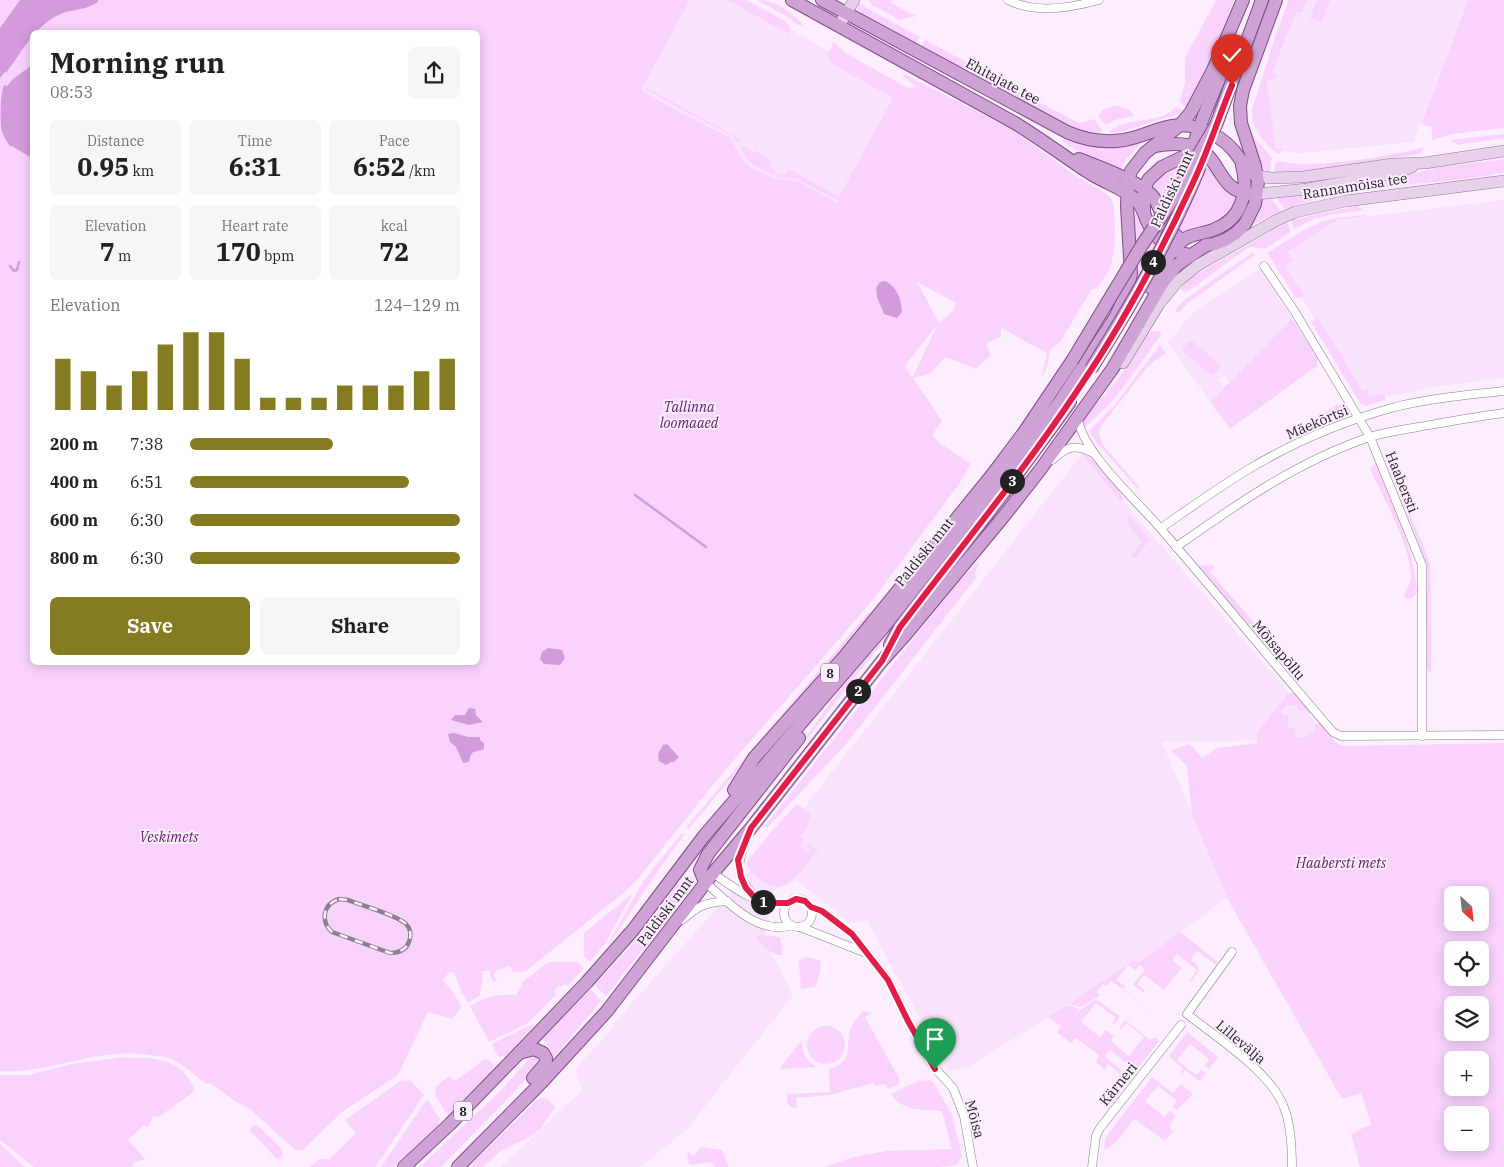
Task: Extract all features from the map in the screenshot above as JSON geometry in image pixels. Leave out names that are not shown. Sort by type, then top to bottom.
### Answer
[{"type":"main road","name":"Ehitajate tee","points":[[792,0],[837,14],[1080,138],[1123,140],[1167,126],[1180,125],[1199,128],[1212,133],[1229,145],[1242,165]]},
{"type":"main road","name":"Ehitajate tee","points":[[822,0],[837,14],[893,57],[1014,122],[1090,174],[1125,188],[1144,188]]},
{"type":"main road","points":[[837,14],[854,0]]},
{"type":"main road","name":"Paldiski mnt","points":[[882,661],[900,627],[1044,439],[1092,369],[1155,260],[1192,186],[1262,0]]},
{"type":"main road","points":[[1098,390],[1110,362],[1142,310],[1147,296],[1168,256],[1183,240],[1195,234],[1215,230],[1225,225],[1251,194],[1257,176],[1241,123],[1240,106],[1243,90],[1276,0]]},
{"type":"main road","points":[[1222,252],[1209,255],[1190,255],[1174,250],[1156,235],[1137,200],[1125,188],[1134,166],[1145,152],[1180,125],[1191,112],[1213,70],[1242,3]]},
{"type":"main road","points":[[1145,216],[1143,207],[1144,188],[1149,179],[1157,171],[1185,156],[1193,146],[1236,37],[1242,3]]},
{"type":"main road","name":"Paldiski mnt","points":[[704,836],[720,808],[743,778],[754,758],[845,656],[1025,431],[1072,361],[1142,245],[1173,199],[1216,125]]},
{"type":"main road","points":[[1154,146],[1178,143],[1193,146],[1204,151],[1210,156],[1230,186],[1238,192],[1251,194],[1307,188],[1395,173],[1425,162]]},
{"type":"main road","name":"Rannamõisa tee","points":[[1257,176],[1272,178],[1303,177],[1504,151]]},
{"type":"main road","points":[[1242,165],[1257,176]]},
{"type":"main road","points":[[1242,165],[1251,194]]},
{"type":"main road","name":"Rannamõisa tee","points":[[1098,390],[1120,368],[1168,291],[1190,271],[1277,220],[1294,212],[1346,201],[1504,181]]},
{"type":"main road","name":"Paldiski mnt","points":[[404,1167],[450,1124],[519,1053],[587,982],[633,930],[704,836],[841,678],[1037,433],[1088,360],[1116,316],[1126,296],[1131,273],[1125,188]]},
{"type":"main road","points":[[1144,188],[1155,199],[1166,226],[1174,234],[1183,240],[1206,245]]},
{"type":"main road","name":"Paldiski mnt","points":[[458,1167],[607,1011],[671,929],[706,875],[751,828],[882,661],[987,537],[1040,470],[1125,350],[1163,282],[1177,265],[1190,255],[1206,245],[1225,240],[1246,224],[1252,214],[1251,194]]},
{"type":"main road","points":[[671,879],[706,875],[708,854],[799,738],[841,678]]},
{"type":"main road","points":[[514,1110],[526,1087],[546,1063],[546,1058],[539,1050],[534,1049],[519,1053]]},
{"type":"street","points":[[1008,0],[1022,6],[1051,8],[1074,6],[1099,0]]},
{"type":"street","name":"Haabersti","points":[[1264,266],[1295,312],[1360,418],[1370,437],[1422,565],[1422,736]]},
{"type":"street","name":"Mäekõrtsi","points":[[1161,528],[1249,469],[1294,444],[1360,418],[1406,405],[1504,390]]},
{"type":"street","points":[[1176,547],[1268,484],[1308,463],[1370,437],[1444,422],[1504,413]]},
{"type":"street","name":"Mõisapõllu","points":[[1077,417],[1082,435],[1094,454],[1161,528],[1333,732],[1340,736],[1504,735]]},
{"type":"street","points":[[1040,470],[1068,448],[1083,448],[1094,454]]},
{"type":"street","points":[[751,828],[738,860],[746,888],[756,899]]},
{"type":"street","points":[[706,875],[745,895],[768,903],[788,903],[792,900],[801,899],[811,907],[811,918],[806,925],[800,927],[776,927],[756,922],[727,901],[706,875]]},
{"type":"street","points":[[671,929],[699,906],[727,901]]},
{"type":"street","points":[[788,903],[784,917],[789,926]]},
{"type":"street","name":"Mõisa","points":[[811,907],[822,911],[852,934],[888,980],[932,1064],[954,1088],[964,1116],[973,1167]]},
{"type":"street","name":"Mõisa","points":[[800,927],[867,954]]},
{"type":"street","name":"Lillevälja","points":[[1232,952],[1187,1014],[1252,1064],[1272,1086],[1285,1109],[1292,1167]]},
{"type":"street","name":"Kärneri","points":[[1092,1167],[1096,1136],[1100,1128],[1181,1024]]},
{"type":"shaded area","points":[[20,0],[98,0],[98,2],[89,7],[59,15],[48,21],[38,30],[30,30],[30,39],[6,73],[0,78],[0,28]]},
{"type":"shaded area","points":[[690,0],[736,0],[899,89],[824,227],[631,108]]},
{"type":"shaded area","points":[[1290,0],[1468,0],[1413,142],[1300,153],[1274,150],[1256,128],[1276,34]]},
{"type":"shaded area","points":[[30,66],[30,157],[10,146],[2,132],[1,108],[4,85],[7,86]]},
{"type":"shaded area","points":[[1504,200],[1504,378],[1447,385],[1365,401],[1278,259],[1337,220]]},
{"type":"shaded area","points":[[1260,269],[1291,317],[1278,335],[1230,384],[1225,376],[1219,380],[1225,389],[1211,403],[1168,343],[1195,310]]},
{"type":"shaded area","points":[[885,281],[893,286],[901,302],[902,312],[897,318],[884,314],[877,297],[876,288],[880,282]]},
{"type":"shaded area","points":[[1082,454],[1317,725],[1320,739],[1162,742],[1227,898],[1138,963],[1133,960],[1075,1001],[966,1068],[949,1071],[867,921],[850,923],[796,880],[774,891],[764,937],[793,995],[687,1129],[640,1167],[501,1167],[582,1090],[575,1071],[580,1064],[784,833]]},
{"type":"shaded area","points":[[548,648],[562,650],[565,658],[560,665],[544,664],[540,659],[542,652]]},
{"type":"shaded area","points":[[469,708],[475,709],[476,715],[483,722],[469,725],[451,720],[455,715],[465,715]]},
{"type":"shaded area","points":[[454,733],[468,737],[480,737],[480,740],[484,743],[484,749],[473,752],[469,762],[463,763],[456,747],[450,742],[448,734]]},
{"type":"shaded area","points":[[667,744],[679,757],[674,762],[666,765],[659,761],[658,754],[663,745]]},
{"type":"green space","name":"Tallinna loomaaed","points":[[0,0],[690,0],[641,90],[673,109],[729,137],[745,163],[751,168],[775,179],[798,181],[837,203],[838,201],[796,178],[781,178],[763,170],[748,161],[741,149],[745,146],[753,153],[755,150],[769,159],[772,168],[775,170],[774,173],[778,175],[779,173],[784,175],[789,169],[839,197],[893,98],[831,63],[827,55],[834,42],[844,52],[908,88],[916,87],[902,73],[1013,130],[1073,174],[1107,194],[1112,200],[1115,241],[1111,267],[1097,289],[1092,289],[1060,342],[1050,350],[1047,367],[1041,378],[1047,353],[1001,328],[1001,337],[986,343],[991,355],[976,369],[945,357],[930,374],[913,378],[942,421],[932,435],[943,447],[971,464],[959,484],[872,601],[721,775],[627,890],[526,971],[512,973],[509,966],[496,971],[494,975],[497,981],[493,981],[490,971],[482,971],[480,995],[468,1003],[454,973],[449,972],[443,981],[450,988],[462,1007],[452,1019],[428,1012],[398,1075],[342,1112],[303,1150],[295,1150],[250,1109],[236,1102],[210,1083],[206,1084],[189,1070],[166,1057],[129,1054],[111,1055],[19,1071],[0,1071]],"holes":[[[917,282],[956,303],[952,312],[939,323]],[[937,326],[912,378],[905,366]]]},
{"type":"green space","points":[[727,0],[746,0],[785,21],[791,27],[789,34]]},
{"type":"green space","points":[[757,0],[764,0],[783,7],[803,25],[798,25]]},
{"type":"green space","points":[[869,0],[892,0],[891,3],[916,16],[900,20],[872,5]]},
{"type":"green space","points":[[1216,0],[1234,0],[1214,53],[1186,107],[1180,101],[1185,83],[1185,58]]},
{"type":"green space","points":[[1289,0],[1307,0],[1302,12],[1296,12],[1272,72],[1276,74],[1276,79],[1268,81],[1267,84],[1276,149],[1283,149],[1278,154],[1259,135],[1252,117],[1252,110]]},
{"type":"green space","points":[[1317,0],[1330,0],[1322,22],[1310,18]]},
{"type":"green space","points":[[1468,0],[1504,0],[1504,128],[1453,134],[1432,140],[1432,127],[1421,124]]},
{"type":"green space","points":[[858,3],[920,37],[916,43],[861,14],[858,9]]},
{"type":"green space","points":[[925,40],[968,63],[966,68],[963,70],[923,48],[922,45]]},
{"type":"green space","points":[[973,66],[1011,87],[1009,92],[1005,93],[970,73]]},
{"type":"green space","points":[[645,87],[742,140],[737,141],[729,134],[677,107]]},
{"type":"green space","points":[[1016,90],[1079,123],[1094,119],[1102,130],[1100,133],[1088,131],[1056,120],[1014,98]]},
{"type":"green space","points":[[1112,106],[1128,109],[1134,116],[1115,120],[1106,125],[1098,116],[1103,110]]},
{"type":"green space","points":[[1175,107],[1183,110],[1177,114],[1128,130],[1109,133],[1116,127],[1124,124],[1160,117]]},
{"type":"green space","points":[[1246,118],[1253,136],[1272,158],[1270,172],[1258,162]]},
{"type":"green space","points":[[1504,134],[1504,138],[1457,145],[1450,140]]},
{"type":"green space","points":[[1065,138],[1083,145],[1102,147],[1139,143],[1139,145],[1127,158],[1120,171],[1084,156],[1062,141]]},
{"type":"green space","points":[[1425,147],[1419,154],[1308,171],[1274,173],[1275,164],[1279,161],[1310,164],[1351,161]]},
{"type":"green space","points":[[1194,149],[1206,161],[1218,184],[1226,192],[1237,198],[1226,215],[1212,222],[1188,229],[1180,234],[1169,221],[1158,193],[1151,185]]},
{"type":"green space","points":[[1504,159],[1504,172],[1490,175],[1335,195],[1285,209],[1276,198],[1310,194],[1396,178],[1440,167]]},
{"type":"green space","points":[[1260,199],[1271,199],[1281,211],[1248,227]]},
{"type":"green space","points":[[1357,206],[1364,210],[1314,219],[1296,228],[1293,227],[1291,220]]},
{"type":"green space","points":[[1136,214],[1147,234],[1159,245],[1115,321],[1133,215]]},
{"type":"green space","points":[[1367,215],[1337,220],[1288,252],[1293,261],[1285,266],[1304,296],[1296,298],[1267,253],[1319,223],[1337,218]]},
{"type":"green space","points":[[1287,222],[1291,232],[1266,248],[1248,248],[1190,290],[1186,292],[1180,290],[1187,280]]},
{"type":"green space","points":[[1253,252],[1255,255],[1188,303],[1179,312],[1175,310],[1184,300]]},
{"type":"green space","points":[[1291,317],[1318,359],[1317,366],[1230,429],[1210,402],[1289,322]]},
{"type":"green space","points":[[1318,318],[1362,390],[1368,388],[1369,396],[1385,394],[1385,400],[1367,406],[1361,404],[1311,322]]},
{"type":"green space","points":[[1152,331],[1162,333],[1116,396],[1106,408],[1083,428],[1086,415],[1114,384],[1132,360],[1148,333]]},
{"type":"green space","points":[[1189,341],[1192,341],[1220,364],[1220,367],[1213,375],[1209,374],[1182,350]]},
{"type":"green space","points":[[1160,345],[1166,353],[1149,365],[1102,425],[1099,433],[1102,444],[1140,488],[1138,489],[1097,443],[1089,431],[1113,407]]},
{"type":"green space","points":[[1337,404],[1342,406],[1345,411],[1343,413],[1303,429]]},
{"type":"green space","points":[[1080,452],[1093,460],[1106,473],[1117,487],[1123,500],[1121,501]]},
{"type":"green space","points":[[1376,463],[1402,526],[1411,558],[1417,592],[1409,599],[1404,596],[1410,582],[1408,557],[1397,525],[1370,469]]},
{"type":"green space","points":[[1390,465],[1430,563],[1431,672],[1427,668],[1427,565],[1388,466]]},
{"type":"green space","points":[[1129,515],[1150,540],[1135,558],[1132,555],[1142,542],[1129,526]]},
{"type":"green space","points":[[980,561],[975,573],[976,578],[847,743],[767,828],[765,826],[960,580]]},
{"type":"green space","points":[[1213,565],[1215,567],[1210,572],[1290,664],[1286,668],[1198,566]]},
{"type":"green space","points":[[915,596],[917,598],[807,739],[805,738],[855,669]]},
{"type":"green space","points":[[868,613],[870,615],[688,830],[687,826]]},
{"type":"green space","name":"Haabersti mets","points":[[1290,693],[1296,694],[1312,712],[1309,714],[1305,710],[1297,710],[1297,705],[1285,706],[1282,709],[1282,715],[1288,715],[1288,728],[1295,728],[1296,737],[1307,737],[1307,733],[1314,733],[1315,725],[1320,722],[1336,743],[1344,746],[1504,743],[1504,1167],[1360,1167],[1351,1134],[1371,1124],[1361,1093],[1342,1099],[1227,898],[1192,815],[1187,766],[1171,750],[1190,744],[1202,758],[1217,748],[1257,743],[1257,733]]},
{"type":"green space","points":[[797,804],[811,814],[806,830],[800,837],[804,840],[800,846],[807,852],[810,850],[806,846],[808,843],[818,850],[794,879],[778,886],[770,885],[754,875],[746,863]]},
{"type":"green space","points":[[681,834],[685,834],[606,947],[643,882]]},
{"type":"green space","points":[[694,877],[695,882],[606,996],[595,985],[642,934],[677,885]]},
{"type":"green space","points":[[633,893],[606,942],[590,962],[584,956],[584,933]]},
{"type":"green space","points":[[1180,932],[1218,962],[1216,965],[1197,951],[1191,960],[1198,966],[1199,970],[1192,981],[1190,980],[1197,970],[1177,954],[1172,960],[1182,968],[1164,990],[1144,975],[1137,984],[1145,991],[1144,993],[1133,985],[1145,969],[1140,965],[1136,970],[1128,965],[1116,980],[1125,986],[1123,989],[1164,1022],[1112,981],[1106,986],[1103,984],[1097,992],[1100,995],[1081,1007],[1069,1004],[1134,960],[1138,963]]},
{"type":"green space","points":[[760,935],[780,938],[783,955],[775,954],[764,947],[755,938]]},
{"type":"green space","points":[[805,957],[821,961],[820,973],[815,987],[801,989],[799,961]]},
{"type":"green space","points":[[577,962],[584,968],[567,986],[565,984],[561,987],[559,985],[554,991],[557,994],[528,1023],[489,1042],[470,1006],[492,996],[516,995],[523,982],[547,963]]},
{"type":"green space","points":[[591,989],[601,1001],[553,1058],[544,1040],[544,1036]]},
{"type":"green space","points":[[1097,999],[1120,1017],[1114,1024],[1116,1018],[1096,1003],[1081,1022],[1100,1037],[1106,1030],[1114,1036],[1111,1041],[1129,1056],[1144,1037],[1126,1023],[1121,1029],[1119,1028],[1125,1020],[1150,1040],[1155,1037],[1159,1041],[1136,1071],[1110,1050],[1105,1057],[1130,1077],[1127,1080],[1108,1064],[1105,1070],[1096,1062],[1099,1055],[1076,1038],[1071,1043],[1057,1032],[1061,1026],[1048,1017],[1068,1005],[1079,1009],[1077,1012]]},
{"type":"green space","points":[[863,1011],[872,1013],[865,1017],[900,1080],[898,1085],[888,1089],[886,1084],[876,1086],[873,1083],[830,1095],[796,1098],[797,1107],[792,1108],[787,1102],[787,1094],[830,1092],[829,1069],[841,1064],[844,1060],[851,1028]]},
{"type":"green space","points":[[533,1024],[507,1055],[500,1057],[497,1055],[491,1044]]},
{"type":"green space","points":[[826,1026],[833,1027],[839,1032],[844,1038],[844,1052],[839,1058],[833,1063],[826,1064],[819,1063],[813,1058],[808,1052],[807,1045],[808,1038],[813,1032],[819,1027]]},
{"type":"green space","points":[[1187,1032],[1218,1057],[1209,1069],[1205,1065],[1209,1059],[1190,1044],[1177,1060],[1196,1075],[1201,1070],[1206,1073],[1201,1080],[1198,1080],[1185,1070],[1181,1075],[1183,1069],[1169,1056]]},
{"type":"green space","points":[[802,1040],[805,1056],[817,1067],[779,1069]]},
{"type":"green space","points":[[124,1057],[168,1062],[186,1075],[195,1091],[160,1116],[152,1117],[150,1125],[147,1127],[144,1125],[128,1140],[144,1160],[134,1162],[132,1167],[34,1167],[0,1140],[0,1075],[29,1075],[72,1064]]},
{"type":"green space","points":[[531,1057],[539,1057],[541,1062],[539,1066],[441,1167],[420,1167],[499,1092]]},
{"type":"green space","points":[[485,1059],[491,1061],[492,1070],[450,1113],[445,1112],[435,1095],[436,1087],[449,1076],[455,1081]]},
{"type":"green space","points":[[1152,1077],[1173,1093],[1181,1084],[1193,1094],[1177,1110],[1173,1107],[1177,1101],[1158,1086],[1145,1101],[1164,1117],[1170,1111],[1176,1116],[1170,1125],[1173,1131],[1165,1141],[1134,1119],[1112,1145],[1104,1149],[1105,1140],[1109,1133]]},
{"type":"green space","points":[[922,1079],[923,1081],[929,1080],[934,1083],[952,1115],[962,1156],[957,1165],[939,1167],[824,1167],[854,1157],[886,1151],[952,1149],[942,1111],[907,1107],[895,1100],[891,1094]]},
{"type":"green space","points":[[402,1080],[411,1081],[424,1095],[375,1167],[310,1167],[320,1159],[330,1159],[356,1133],[345,1120]]},
{"type":"green space","points":[[427,1099],[440,1119],[438,1126],[394,1167],[381,1167]]},
{"type":"green space","points":[[548,1099],[555,1107],[540,1129],[530,1137],[501,1151],[483,1167],[472,1167],[473,1163],[537,1100]]},
{"type":"green space","points":[[257,1125],[282,1149],[283,1155],[278,1160],[249,1130]]},
{"type":"green space","points":[[0,1144],[25,1167],[0,1167]]},
{"type":"green space","points":[[701,1147],[722,1150],[729,1167],[715,1167],[711,1162],[689,1165],[687,1151],[693,1156]]},
{"type":"waterway","points":[[10,266],[14,271],[17,270],[19,262]]},
{"type":"waterway","points":[[635,495],[706,547]]},
{"type":"railway","points":[[339,899],[348,900],[401,921],[410,932],[408,945],[401,950],[390,953],[332,932],[326,923],[325,913],[329,905],[339,899]]},
{"type":"route","points":[[935,1069],[888,980],[852,934],[822,911],[811,907],[801,899],[778,904],[756,899],[746,888],[741,877],[738,860],[751,828],[882,661],[900,627],[1002,495],[1080,387],[1111,338],[1155,260],[1192,186],[1232,85]]},
{"type":"park label","name":"Veskimets","points":[[169,837]]}]
